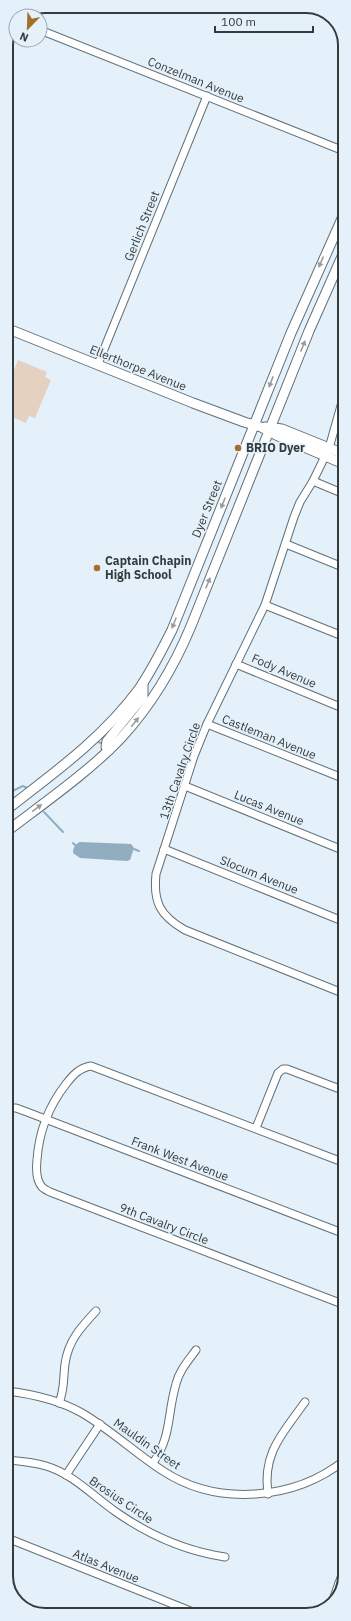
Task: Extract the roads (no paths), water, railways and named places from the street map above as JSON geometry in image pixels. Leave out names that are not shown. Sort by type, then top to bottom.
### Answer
[{"type":"main road","name":"Dyer Street","points":[[13,827],[109,750],[133,725],[172,668],[191,626],[263,428],[301,307],[338,227]]},
{"type":"main road","name":"Dyer Street","points":[[13,805],[87,747],[123,709],[161,653],[338,266]]},
{"type":"main road","name":"Ellerthorpe Avenue","points":[[13,331],[263,428],[327,452],[338,453]]},
{"type":"main road","name":"Ellerthorpe Avenue","points":[[327,452],[338,460]]},
{"type":"main road","points":[[109,750],[106,747],[107,741],[143,697],[142,683]]},
{"type":"street","name":"Conzelman Avenue","points":[[48,33],[338,149]]},
{"type":"street","name":"Gerlich Street","points":[[98,364],[206,96]]},
{"type":"street","name":"13th Cavalry Circle","points":[[338,429],[313,481],[300,502],[265,605],[207,724],[156,874],[155,887],[156,900],[163,912],[173,923],[185,930],[338,991]]},
{"type":"street","points":[[313,481],[338,491]]},
{"type":"street","points":[[286,544],[338,566]]},
{"type":"street","points":[[265,605],[338,634]]},
{"type":"street","name":"Fody Avenue","points":[[236,664],[338,706]]},
{"type":"street","name":"Castleman Avenue","points":[[207,724],[338,776]]},
{"type":"street","name":"Lucas Avenue","points":[[185,786],[338,847]]},
{"type":"street","name":"Slocum Avenue","points":[[164,849],[338,919]]},
{"type":"street","name":"9th Cavalry Circle","points":[[338,1160],[91,1066],[80,1069],[75,1073],[55,1098],[44,1119],[38,1146],[37,1176],[42,1187],[50,1192],[338,1302]]},
{"type":"street","points":[[256,1128],[278,1073],[283,1069],[287,1069],[338,1088]]},
{"type":"street","name":"Frank West Avenue","points":[[13,1108],[338,1231]]},
{"type":"street","points":[[59,1403],[64,1389],[65,1365],[71,1343],[83,1324],[96,1311]]},
{"type":"street","points":[[153,1463],[166,1439],[176,1384],[184,1365],[196,1350]]},
{"type":"street","name":"Mauldin Street","points":[[13,1391],[33,1395],[59,1403],[81,1413],[100,1424],[169,1474],[198,1486],[231,1493],[251,1495],[268,1494],[304,1485],[326,1474],[338,1466]]},
{"type":"street","points":[[268,1494],[267,1477],[270,1453],[278,1438],[305,1402]]},
{"type":"street","points":[[66,1475],[100,1424]]},
{"type":"street","name":"Brosius Circle","points":[[13,1460],[33,1462],[66,1475],[116,1512],[159,1537],[189,1549],[225,1557]]},
{"type":"street","name":"Atlas Avenue","points":[[13,1540],[183,1608]]},
{"type":"water","points":[[80,842],[131,844],[134,848],[130,860],[127,861],[80,858],[73,853],[73,849]]},
{"type":"waterway","points":[[95,741],[104,744]]},
{"type":"waterway","points":[[13,791],[23,786],[27,788]]},
{"type":"waterway","points":[[44,812],[63,832]]},
{"type":"waterway","points":[[134,849],[139,851]]},
{"type":"place","name":"BRIO Dyer","points":[[238,448]]},
{"type":"place","name":"Captain Chapin High School","points":[[97,568]]}]
